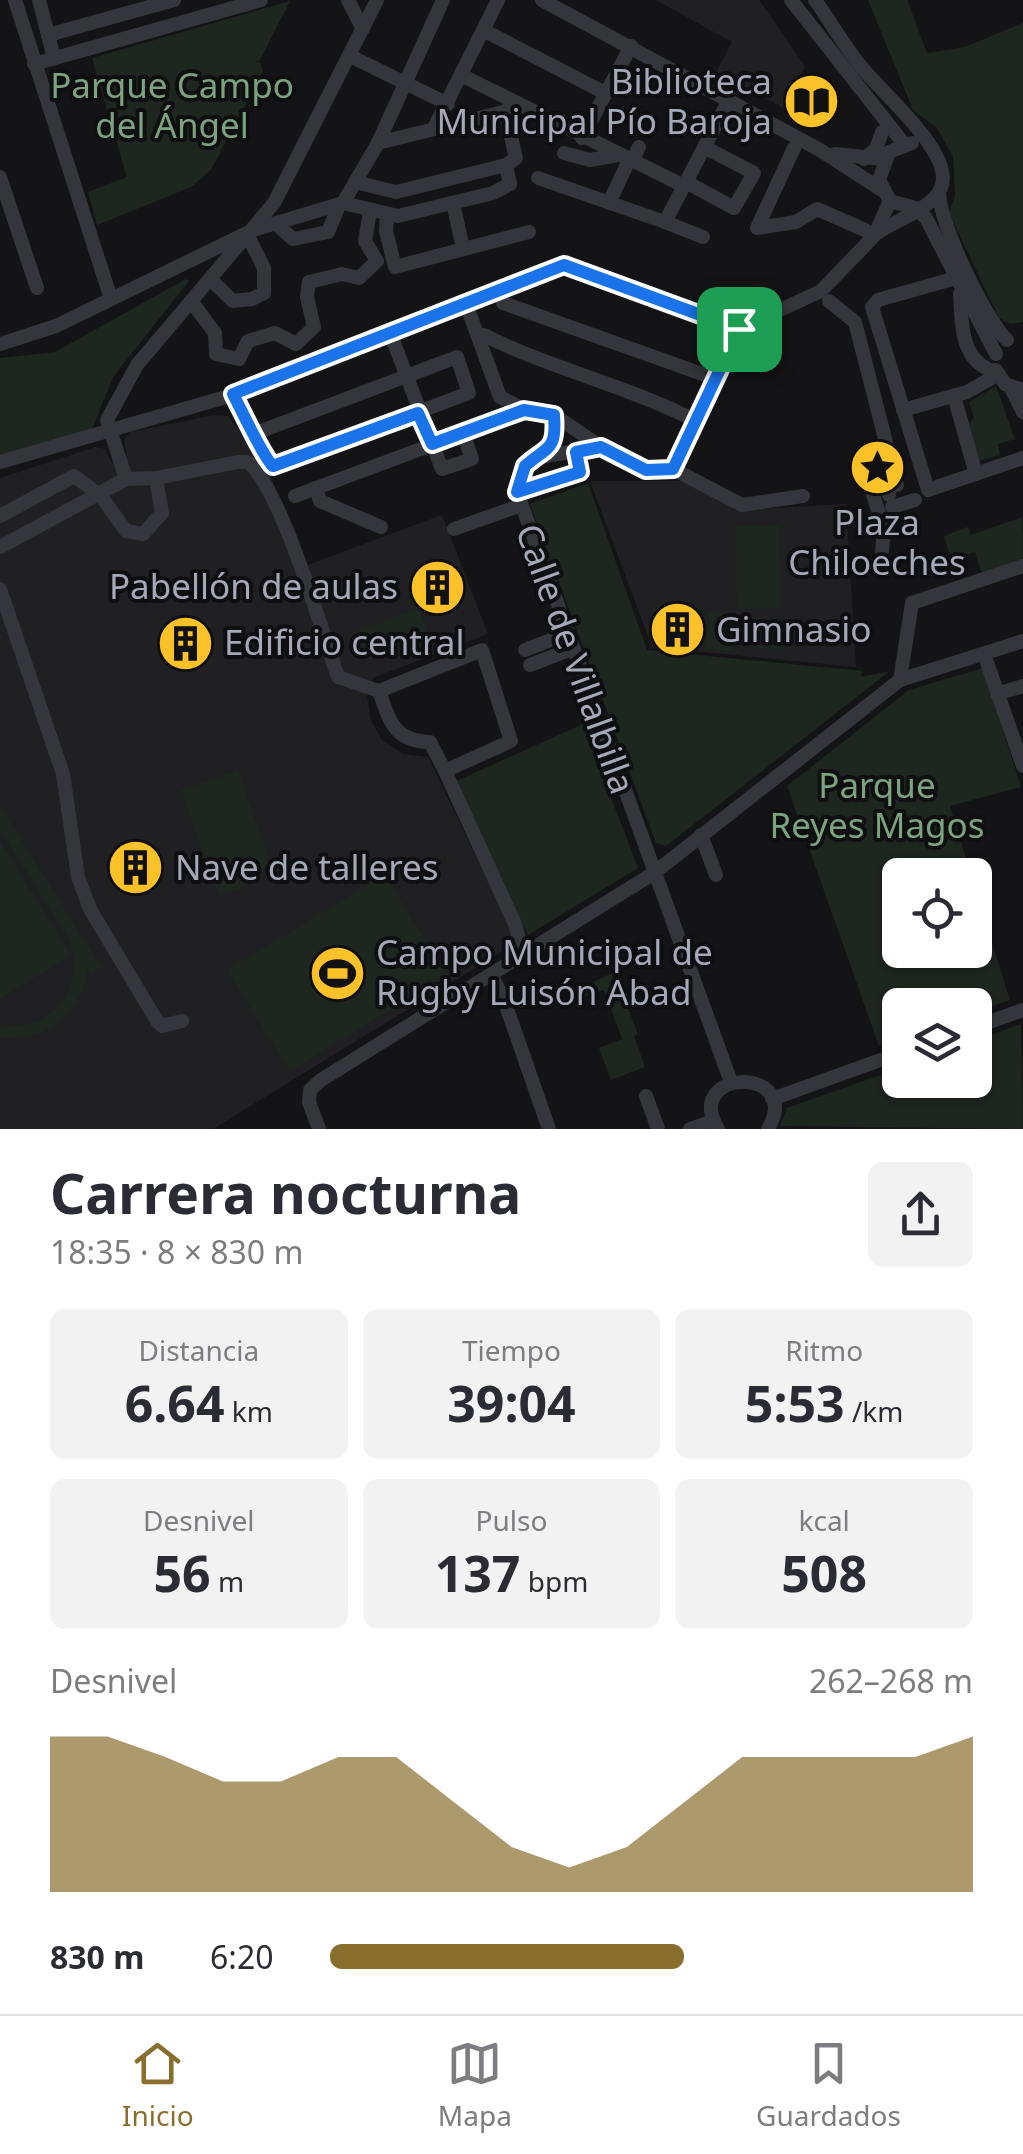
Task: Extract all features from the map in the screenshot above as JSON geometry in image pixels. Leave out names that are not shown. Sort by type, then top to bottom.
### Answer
[{"type":"street","points":[[15,0],[111,299]]},
{"type":"street","points":[[38,0],[54,58]]},
{"type":"street","points":[[48,36],[174,0]]},
{"type":"street","points":[[34,64],[261,0]]},
{"type":"street","points":[[348,0],[363,28]]},
{"type":"street","points":[[126,479],[107,420],[138,366],[274,203],[377,0]]},
{"type":"street","points":[[275,223],[292,239],[328,232],[378,143],[443,0]]},
{"type":"street","points":[[434,128],[498,0]]},
{"type":"street","points":[[542,0],[820,150],[886,196],[914,208],[926,218],[996,354],[997,373]]},
{"type":"street","points":[[791,0],[886,129],[904,144],[931,150]]},
{"type":"street","points":[[816,0],[859,65],[906,116],[942,166],[939,193],[952,234],[994,327],[1015,338],[996,354]]},
{"type":"street","points":[[485,31],[605,92]]},
{"type":"street","points":[[582,138],[631,46]]},
{"type":"street","points":[[350,56],[448,104]]},
{"type":"street","points":[[463,76],[510,107],[734,208],[754,173],[704,147]]},
{"type":"street","points":[[665,222],[730,100]]},
{"type":"street","points":[[378,143],[510,107]]},
{"type":"street","points":[[0,344],[26,338],[275,223],[341,204],[387,216],[508,188],[510,107]]},
{"type":"street","points":[[864,159],[876,149],[886,129],[906,116]]},
{"type":"street","points":[[673,469],[739,329],[820,292],[870,233],[886,196],[879,180],[886,156],[886,129]]},
{"type":"street","points":[[820,150],[864,159],[886,156],[904,144]]},
{"type":"street","points":[[609,203],[626,159],[639,147]]},
{"type":"street","points":[[794,148],[757,228],[796,222],[817,209],[870,233]]},
{"type":"street","points":[[564,153],[590,160],[626,159]]},
{"type":"street","points":[[355,182],[396,192],[511,162]]},
{"type":"street","points":[[0,176],[37,288]]},
{"type":"street","points":[[538,178],[704,238]]},
{"type":"street","points":[[870,233],[939,193]]},
{"type":"street","points":[[453,203],[463,248]]},
{"type":"street","points":[[191,301],[215,333],[216,354],[239,359],[248,341],[275,334],[296,344],[314,327],[307,297],[309,282],[342,274],[359,278],[376,261],[365,240],[370,212]]},
{"type":"street","points":[[387,216],[386,231],[395,266],[530,232]]},
{"type":"street","points":[[186,263],[233,300],[252,300],[264,292],[266,277],[251,233]]},
{"type":"street","points":[[0,462],[233,394],[564,265],[739,329]]},
{"type":"street","points":[[958,282],[965,341],[976,363],[1017,389],[1023,412]]},
{"type":"street","points":[[958,282],[878,300],[872,308],[928,490],[1023,458]]},
{"type":"street","points":[[829,301],[855,322],[897,485],[887,487],[891,501],[915,500]]},
{"type":"street","points":[[503,303],[706,374]]},
{"type":"street","points":[[466,304],[500,397],[524,410],[554,415],[601,447],[646,470],[673,469],[742,504],[804,496]]},
{"type":"street","points":[[391,335],[442,469],[472,459],[463,433]]},
{"type":"street","points":[[484,335],[525,356],[643,395],[686,416]]},
{"type":"street","points":[[233,394],[273,466],[469,393],[457,357],[256,433]]},
{"type":"street","points":[[903,410],[954,396],[997,373]]},
{"type":"street","points":[[954,396],[976,474]]},
{"type":"street","points":[[295,496],[524,410]]},
{"type":"street","points":[[546,456],[556,435],[554,415]]},
{"type":"street","points":[[546,456],[601,447]]},
{"type":"street","points":[[454,529],[580,472],[576,452]]},
{"type":"street","name":"Calle de Villalbilla","points":[[546,456],[525,466],[518,499],[731,1082]]},
{"type":"street","points":[[0,548],[126,479],[156,478],[248,462],[258,470],[278,513],[338,677],[378,690],[482,650],[510,740],[445,771]]},
{"type":"street","points":[[0,516],[74,476],[101,496],[126,532],[143,534],[162,513],[156,478]]},
{"type":"street","points":[[868,478],[884,530],[882,551]]},
{"type":"street","points":[[316,488],[320,501],[381,527]]},
{"type":"street","points":[[900,680],[912,603],[1023,566]]},
{"type":"street","points":[[0,589],[63,774],[78,878],[90,909],[157,1021],[162,1026],[182,1021]]},
{"type":"street","points":[[319,1129],[309,1102],[310,1090],[321,1080],[654,872],[900,680],[1023,641]]},
{"type":"street","points":[[527,657],[569,642]]},
{"type":"street","points":[[984,654],[1023,766]]},
{"type":"street","points":[[998,694],[1023,686]]},
{"type":"street","points":[[378,690],[393,730],[411,742],[430,742],[515,924],[523,953]]},
{"type":"street","points":[[701,836],[716,874]]},
{"type":"street","points":[[491,975],[503,996],[550,1129]]},
{"type":"street","points":[[992,1021],[1023,1010]]},
{"type":"street","points":[[772,1100],[882,1059]]},
{"type":"street","points":[[690,1129],[715,1125],[714,1098],[731,1082],[755,1082],[772,1100],[774,1112],[768,1129]]},
{"type":"street","points":[[646,1096],[658,1129]]},
{"type":"shaded area","points":[[656,0],[759,0],[805,66],[784,108],[716,72],[732,42]]},
{"type":"shaded area","points":[[214,415],[228,416],[269,470],[302,567],[442,515],[488,634],[373,678],[367,695],[371,721],[382,740],[403,754],[428,757],[510,927],[514,944],[213,1129],[0,1129],[0,478],[95,447],[105,449],[112,463],[127,457],[124,440],[131,432]]},
{"type":"shaded area","points":[[590,481],[680,481],[740,510],[846,504],[856,667],[652,647]]},
{"type":"green space","points":[[868,0],[907,0],[927,53],[965,47],[1023,23],[1023,322],[1010,324],[999,318],[949,213],[955,196],[953,157],[937,128],[913,110]]},
{"type":"green space","name":"Parque Campo del Ángel","points":[[290,1],[260,60],[254,62],[260,62],[263,71],[211,170],[191,187],[97,225],[88,192],[127,177],[92,58]]},
{"type":"green space","points":[[186,279],[189,281],[113,377],[92,429],[0,457],[0,358],[55,352]]},
{"type":"green space","points":[[996,386],[1015,439],[998,444],[1000,455],[979,461],[969,425],[974,417],[969,402]]},
{"type":"green space","points":[[588,483],[647,650],[862,671],[861,677],[890,671],[666,846],[656,843],[530,504]]},
{"type":"green space","points":[[1022,517],[1023,561],[982,574],[975,552],[951,559],[944,536],[968,527],[971,535]]},
{"type":"green space","points":[[736,526],[779,526],[780,609],[737,609]]},
{"type":"green space","points":[[418,608],[430,638],[369,661],[357,631]]},
{"type":"green space","points":[[709,612],[785,620],[782,650],[730,645],[729,651],[705,649]]},
{"type":"green space","name":"Parque Reyes Magos","points":[[983,668],[1021,787],[950,806],[966,858],[882,858],[882,968],[992,968],[992,943],[1010,1000],[992,1006],[992,988],[882,988],[879,1046],[787,786],[909,690]]},
{"type":"green space","points":[[583,724],[638,868],[528,935],[454,782]]},
{"type":"green space","points":[[238,771],[271,865],[244,874],[247,886],[219,896],[181,790]]},
{"type":"green space","points":[[0,806],[101,967],[92,973],[88,969],[78,1000],[59,1022],[33,1035],[17,1037],[0,1037],[0,1024],[36,1022],[50,1014],[69,990],[74,958],[70,940],[0,829]]},
{"type":"green space","points":[[0,842],[71,955],[0,999]]},
{"type":"green space","name":"Campo Municipal de Rugby Luisón Abad","points":[[385,875],[447,975],[290,1071],[227,970]]},
{"type":"green space","points":[[614,972],[638,1034],[634,1036],[645,1067],[611,1080],[599,1048],[622,1039],[604,990],[572,1001],[569,994]]},
{"type":"green space","points":[[1021,1024],[1023,1129],[780,1126],[787,1108],[882,1074],[882,1098],[992,1098],[992,1035]]},
{"type":"place","name":"Biblioteca Municipal Pío Baroja","points":[[811,102]]},
{"type":"place","name":"Plaza Chiloeches","points":[[877,467]]},
{"type":"place","name":"Pabellón de aulas","points":[[437,587]]},
{"type":"place","name":"Gimnasio","points":[[677,630]]},
{"type":"place","name":"Edificio central","points":[[185,643]]},
{"type":"place","name":"Nave de talleres","points":[[136,868]]},
{"type":"place","name":"Campo Municipal de Rugby Luisón Abad","points":[[337,973]]},
{"type":"route","points":[[564,265],[739,329],[673,469],[646,470],[626,464],[601,447],[576,452],[580,472],[526,492],[517,492],[520,476],[533,458],[546,456],[556,435],[554,415],[524,410],[432,444],[418,413],[273,466],[233,394],[564,265]]}]
